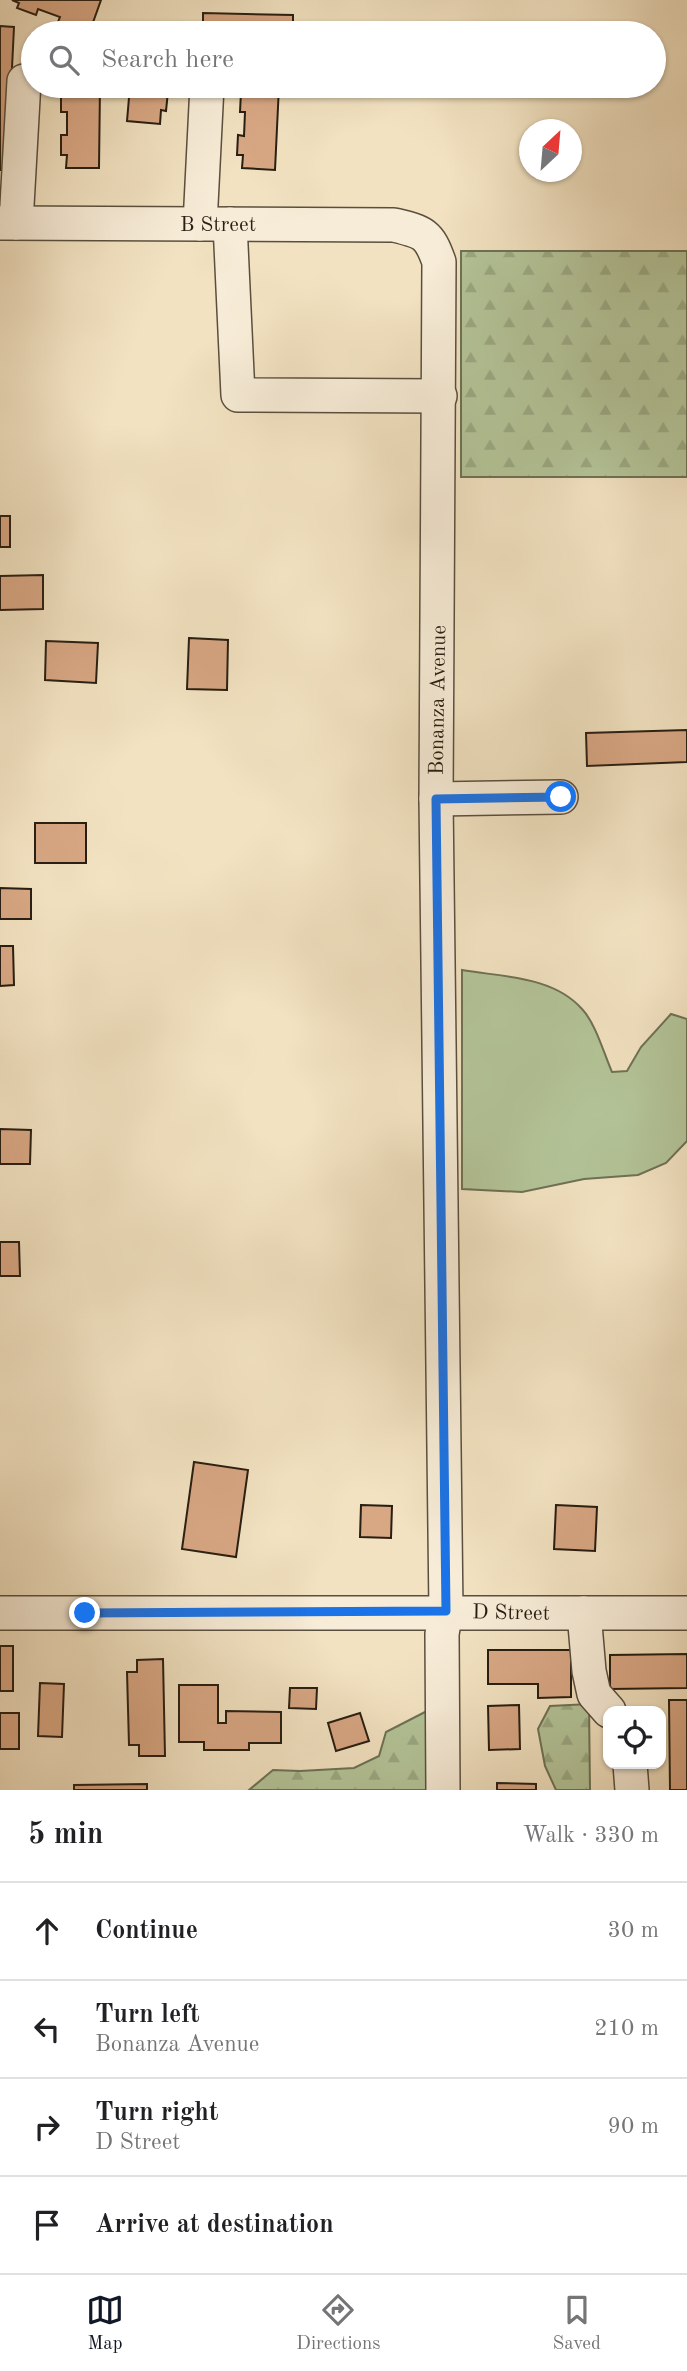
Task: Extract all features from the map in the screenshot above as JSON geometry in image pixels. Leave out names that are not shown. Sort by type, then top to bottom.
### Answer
[{"type":"street","points":[[8,223],[22,98]]},
{"type":"street","points":[[207,98],[215,224],[238,395],[440,396]]},
{"type":"street","name":"B Street","points":[[8,223],[394,225],[416,230],[431,241]]},
{"type":"street","name":"Bonanza Avenue","points":[[431,241],[439,262],[436,799],[446,1611],[442,1634],[443,1790]]},
{"type":"street","points":[[436,799],[561,797]]},
{"type":"street","name":"D Street","points":[[0,1613],[687,1613]]},
{"type":"street","points":[[584,1613],[589,1671],[594,1694],[605,1706]]},
{"type":"street","points":[[630,1769],[632,1790]]},
{"type":"green space","points":[[461,251],[687,251],[687,477],[461,477]]},
{"type":"green space","points":[[462,970],[542,984],[570,998],[582,1009],[591,1023],[612,1072],[627,1071],[641,1047],[671,1014],[687,1019],[687,1141],[666,1163],[638,1175],[584,1179],[522,1192],[462,1189]]},
{"type":"green space","points":[[589,1704],[590,1790],[556,1790],[545,1766],[538,1729],[550,1706]]},
{"type":"green space","points":[[427,1711],[427,1790],[249,1790],[273,1770],[354,1768],[379,1756],[386,1732]]},
{"type":"building","points":[[12,0],[101,0],[94,21],[58,21],[60,17],[38,9],[36,15],[17,8],[19,3]]},
{"type":"building","points":[[203,13],[293,15],[293,21],[203,21]]},
{"type":"building","points":[[0,26],[14,27],[7,170],[0,170]]},
{"type":"building","points":[[61,98],[100,98],[99,168],[66,168],[67,155],[61,155],[61,135],[67,135],[67,112],[61,112]]},
{"type":"building","points":[[129,98],[167,98],[166,111],[161,110],[160,124],[127,121]]},
{"type":"building","points":[[241,98],[278,98],[275,170],[242,168],[243,155],[237,155],[238,135],[244,136],[245,112],[240,112]]},
{"type":"building","points":[[0,516],[10,516],[10,547],[0,547]]},
{"type":"building","points":[[43,575],[43,609],[0,610],[0,576]]},
{"type":"building","points":[[189,638],[228,640],[227,690],[187,689]]},
{"type":"building","points":[[46,641],[98,643],[96,683],[45,680]]},
{"type":"building","points":[[687,730],[687,762],[587,766],[586,733]]},
{"type":"building","points":[[35,823],[86,823],[86,863],[35,863]]},
{"type":"building","points":[[0,888],[31,889],[31,919],[0,919]]},
{"type":"building","points":[[0,946],[13,946],[14,985],[0,986]]},
{"type":"building","points":[[0,1129],[31,1130],[30,1164],[0,1164]]},
{"type":"building","points":[[0,1242],[19,1242],[20,1276],[0,1276]]},
{"type":"building","points":[[194,1462],[248,1470],[236,1557],[182,1549]]},
{"type":"building","points":[[361,1505],[392,1506],[391,1538],[360,1537]]},
{"type":"building","points":[[556,1505],[597,1507],[595,1551],[554,1549]]},
{"type":"building","points":[[0,1646],[13,1646],[13,1691],[0,1691]]},
{"type":"building","points":[[488,1650],[571,1650],[571,1697],[538,1698],[538,1684],[488,1684]]},
{"type":"building","points":[[687,1654],[687,1688],[610,1689],[610,1655]]},
{"type":"building","points":[[163,1659],[165,1756],[139,1756],[139,1745],[129,1745],[127,1672],[137,1672],[137,1660]]},
{"type":"building","points":[[40,1683],[64,1684],[62,1737],[38,1736]]},
{"type":"building","points":[[179,1685],[218,1685],[218,1723],[226,1723],[226,1711],[281,1712],[281,1743],[249,1743],[249,1750],[204,1750],[204,1742],[179,1742]]},
{"type":"building","points":[[290,1688],[317,1688],[316,1709],[289,1708]]},
{"type":"building","points":[[669,1700],[687,1700],[687,1790],[670,1790]]},
{"type":"building","points":[[519,1705],[520,1749],[489,1750],[488,1706]]},
{"type":"building","points":[[0,1713],[19,1713],[19,1749],[0,1749]]},
{"type":"building","points":[[360,1713],[369,1741],[336,1751],[328,1723]]},
{"type":"building","points":[[497,1783],[536,1784],[536,1790],[497,1790]]},
{"type":"building","points":[[147,1784],[147,1790],[74,1790],[74,1785]]},
{"type":"route","points":[[85,1613],[446,1611],[436,799],[561,797]]}]
